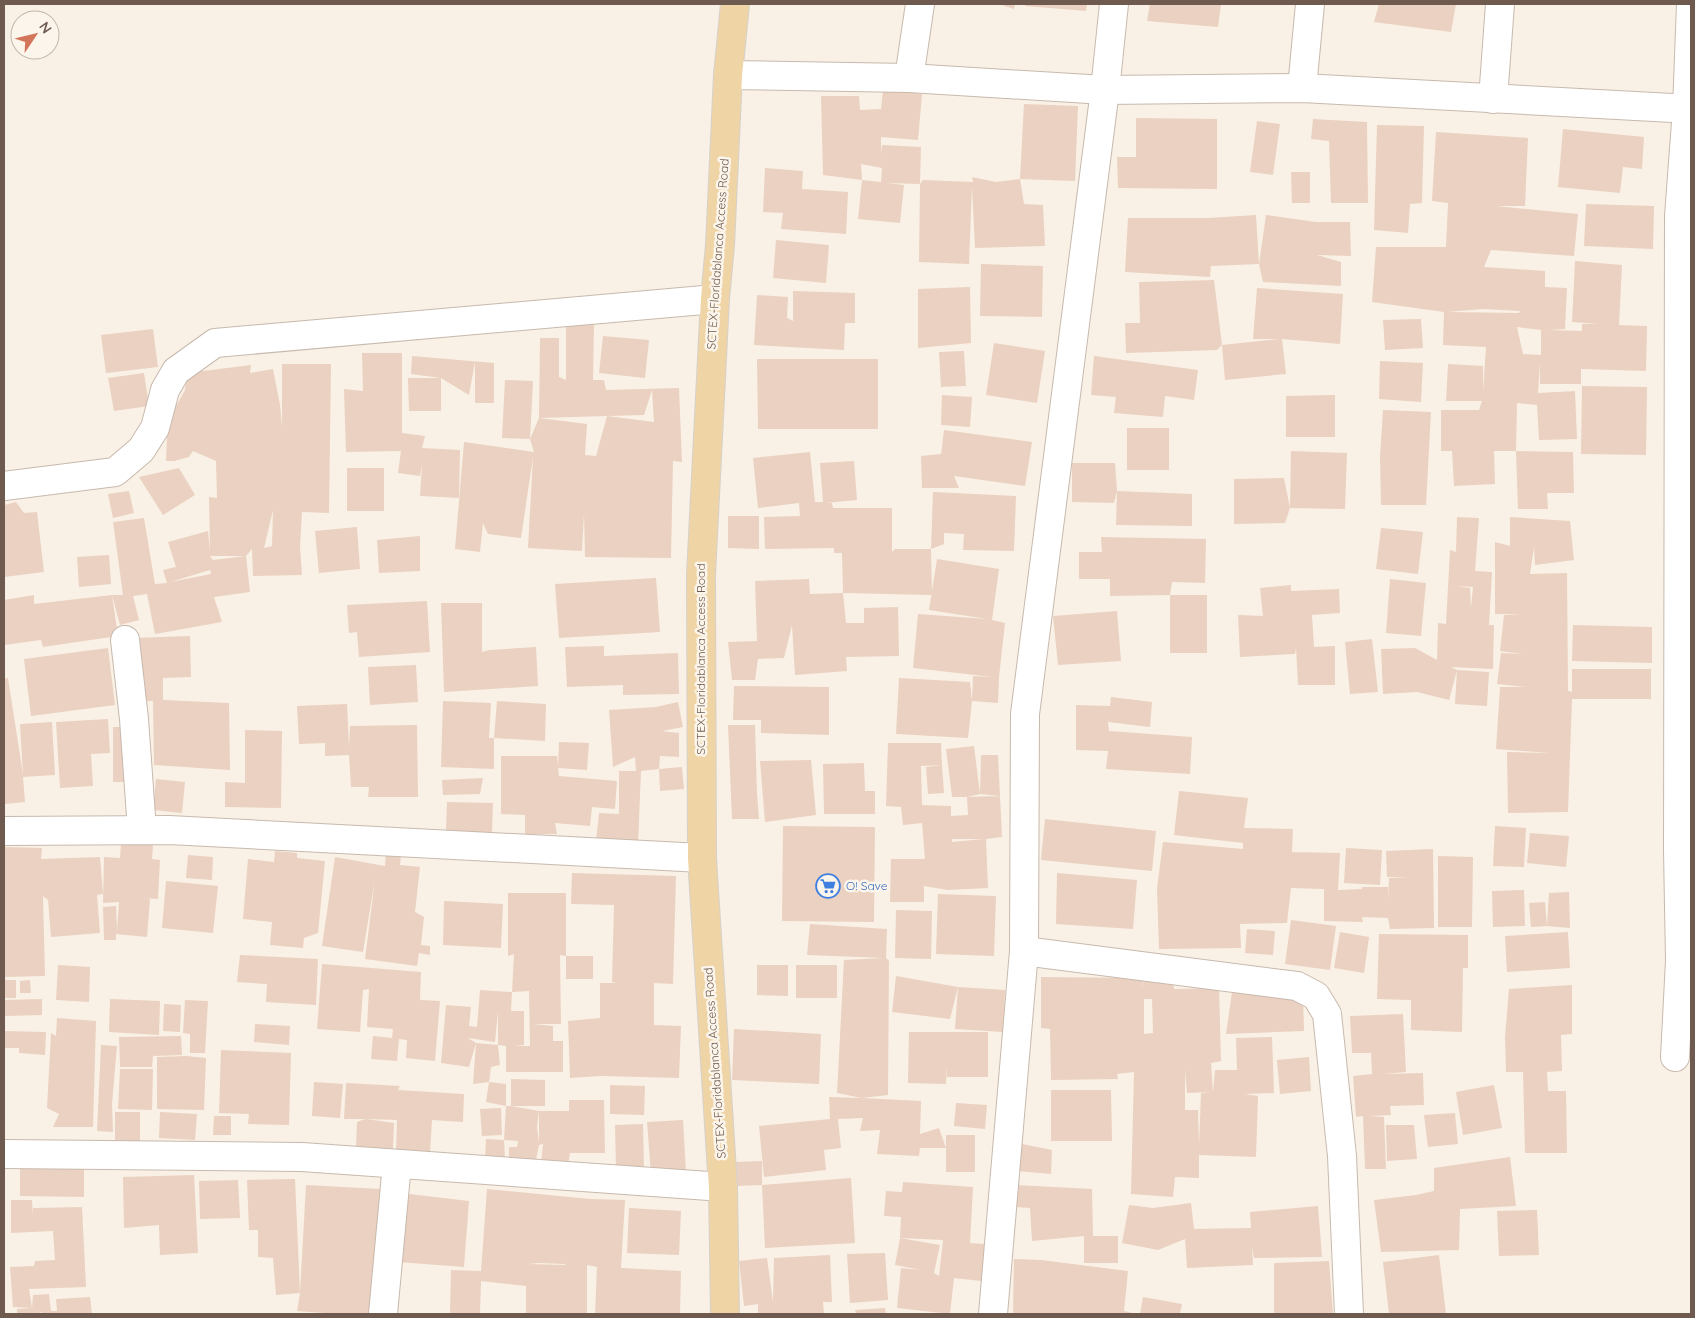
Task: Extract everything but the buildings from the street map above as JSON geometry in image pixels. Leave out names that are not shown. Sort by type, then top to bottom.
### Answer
[{"type":"main road","name":"SCTEX-Floridablanca Access Road","points":[[725,1314],[723,1187],[702,858],[700,575],[715,299],[720,245],[728,75],[735,4]]},
{"type":"street","points":[[909,78],[920,4]]},
{"type":"street","points":[[993,1314],[1024,951],[1025,714],[1105,90],[1114,4]]},
{"type":"street","points":[[1302,88],[1310,4]]},
{"type":"street","points":[[1493,99],[1500,4]]},
{"type":"street","points":[[1675,1057],[1686,961],[1678,850],[1679,216],[1689,109],[1691,4]]},
{"type":"street","points":[[728,75],[909,78],[1105,90],[1302,88],[1689,109]]},
{"type":"street","points":[[4,486],[115,472],[141,450],[155,428],[165,390],[176,371],[215,343],[715,299]]},
{"type":"street","points":[[125,640],[134,719],[142,830]]},
{"type":"street","points":[[4,831],[170,830],[702,858]]},
{"type":"street","points":[[1024,951],[1297,986],[1316,996],[1327,1014],[1342,1156],[1349,1314]]},
{"type":"street","points":[[4,1154],[302,1157],[723,1187]]},
{"type":"street","points":[[383,1314],[397,1164]]},
{"type":"place","name":"O! Save","points":[[828,886]]}]
